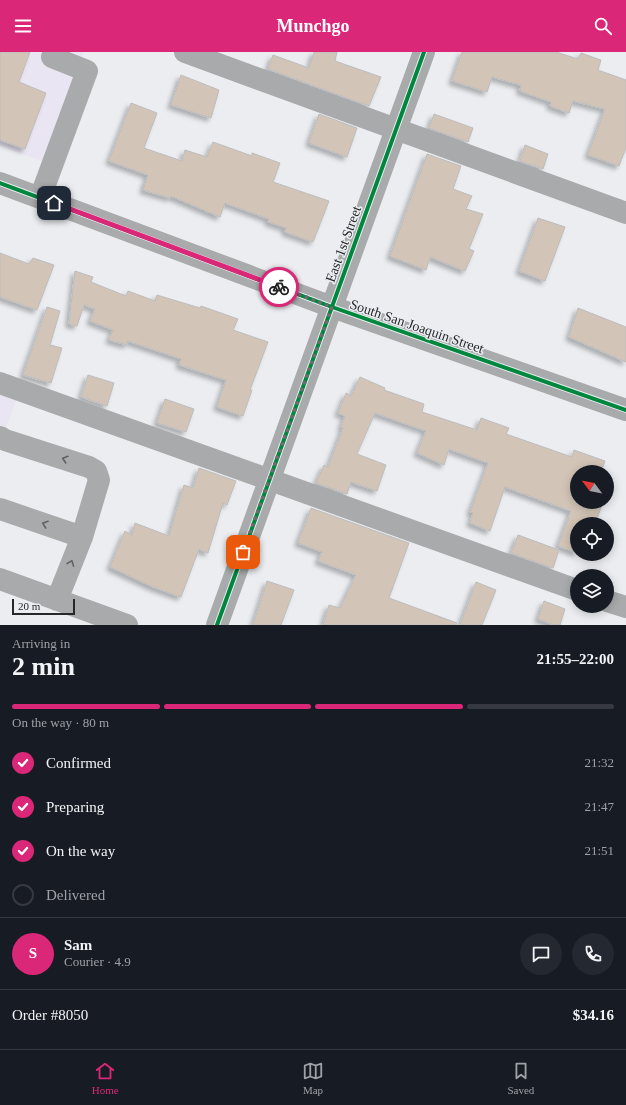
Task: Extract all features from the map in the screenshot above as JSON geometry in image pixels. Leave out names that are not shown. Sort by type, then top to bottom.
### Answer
[{"type":"street","points":[[185,52],[626,213]]},
{"type":"street","name":"East 1st Street","points":[[217,625],[424,52]]},
{"type":"street","points":[[40,198],[88,71],[52,57]]},
{"type":"street","name":"South San Joaquin Street","points":[[0,183],[332,307],[626,410]]},
{"type":"street","points":[[0,383],[570,587]]},
{"type":"street","points":[[2,444],[89,467],[96,472],[99,480],[82,537],[57,600]]},
{"type":"street","points":[[0,509],[82,537]]},
{"type":"street","points":[[0,579],[127,625]]},
{"type":"street","points":[[614,603],[626,607]]},
{"type":"shaded area","points":[[0,52],[84,52],[44,162],[0,146]]},
{"type":"shaded area","points":[[0,392],[17,398],[0,444]]},
{"type":"building","points":[[0,52],[30,52],[19,82],[46,93],[25,149],[0,140]]},
{"type":"building","points":[[314,52],[337,52],[335,61],[381,77],[369,106],[268,69],[273,55],[309,68]]},
{"type":"building","points":[[462,52],[556,52],[578,59],[581,53],[601,60],[598,70],[626,80],[626,148],[619,166],[588,155],[605,109],[573,101],[569,113],[550,106],[551,102],[520,91],[521,85],[492,77],[487,92],[452,81]]},
{"type":"building","points":[[181,75],[219,90],[211,118],[171,105]]},
{"type":"building","points":[[131,103],[157,113],[144,148],[182,161],[185,150],[207,157],[213,142],[252,156],[252,153],[280,163],[273,182],[329,201],[313,242],[285,232],[286,228],[268,222],[269,219],[225,203],[220,217],[171,196],[170,198],[143,190],[148,175],[109,161]]},
{"type":"building","points":[[319,114],[357,128],[347,157],[309,143]]},
{"type":"building","points":[[434,114],[473,128],[468,142],[429,128]]},
{"type":"building","points":[[525,145],[548,154],[543,169],[520,161]]},
{"type":"building","points":[[427,154],[461,166],[453,189],[472,196],[466,209],[483,214],[469,249],[474,251],[465,271],[430,257],[426,270],[390,256]]},
{"type":"building","points":[[538,218],[565,227],[545,281],[519,271]]},
{"type":"building","points":[[0,253],[29,264],[33,258],[54,265],[37,310],[0,297]]},
{"type":"building","points":[[75,271],[93,277],[91,282],[126,296],[128,291],[155,301],[157,295],[200,308],[201,306],[238,319],[233,330],[268,342],[250,390],[252,390],[243,416],[217,407],[226,380],[179,365],[181,359],[128,341],[127,345],[109,340],[113,330],[90,321],[95,309],[84,305],[77,326],[69,324]]},
{"type":"building","points":[[47,307],[60,311],[50,345],[62,348],[51,383],[23,375]]},
{"type":"building","points":[[578,308],[626,327],[626,362],[569,337]]},
{"type":"building","points":[[88,375],[114,383],[107,406],[81,397]]},
{"type":"building","points":[[360,377],[385,388],[384,390],[424,404],[422,412],[477,430],[481,418],[509,428],[506,434],[572,457],[574,450],[605,461],[604,465],[570,465],[570,509],[600,509],[598,517],[570,517],[570,550],[558,546],[571,511],[505,487],[490,531],[470,523],[473,513],[470,512],[488,463],[449,449],[444,465],[417,453],[426,431],[375,413],[357,454],[386,465],[377,491],[351,482],[347,494],[316,483],[324,465],[328,467],[343,428],[341,427],[345,416],[338,413],[346,393],[351,396]]},
{"type":"building","points":[[165,399],[194,409],[186,432],[157,423]]},
{"type":"building","points":[[199,468],[236,481],[227,505],[223,503],[208,553],[199,549],[181,597],[153,587],[110,567],[125,531],[132,535],[135,523],[169,536],[184,485],[193,488]]},
{"type":"building","points":[[311,508],[409,543],[389,598],[457,623],[456,625],[323,625],[329,605],[340,608],[356,575],[318,561],[322,552],[298,543]]},
{"type":"building","points":[[518,535],[559,550],[553,568],[511,553]]},
{"type":"building","points":[[267,581],[294,590],[281,625],[253,625]]},
{"type":"building","points":[[476,582],[496,590],[482,625],[460,625]]},
{"type":"building","points":[[544,601],[565,609],[560,625],[554,625],[538,619]]},
{"type":"cycle path","points":[[217,625],[424,52]]},
{"type":"cycle path","points":[[0,183],[332,307],[626,410]]},
{"type":"way so far","points":[[243,552],[332,307],[279,287]]},
{"type":"route","points":[[54,203],[279,287]]}]
